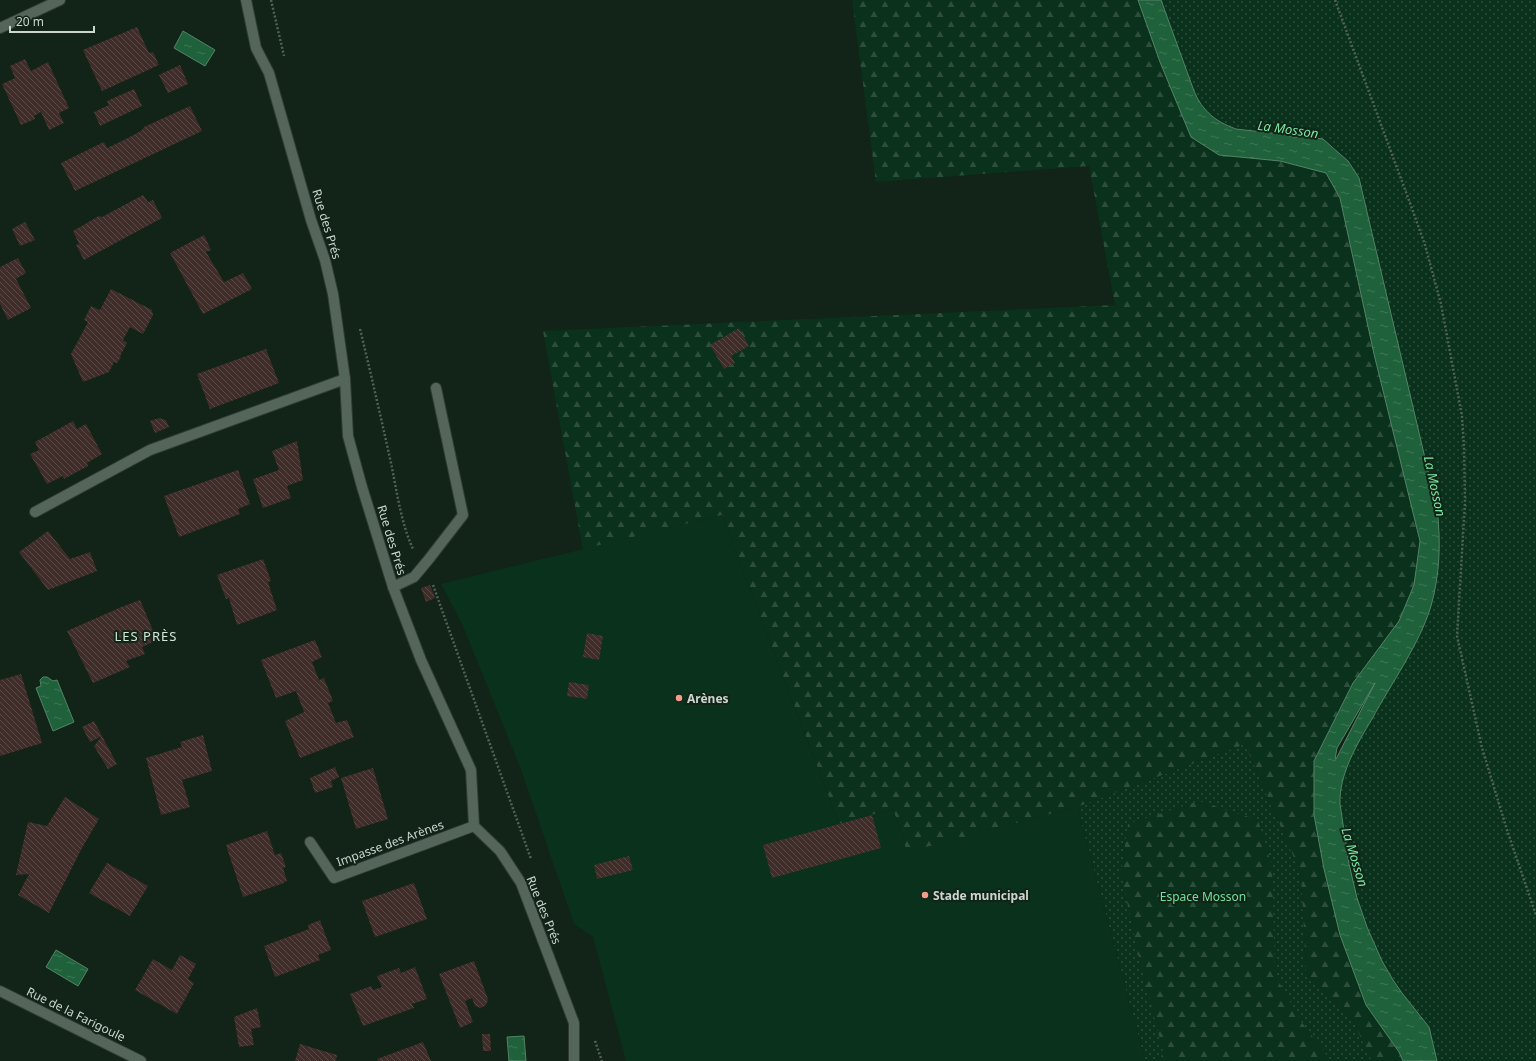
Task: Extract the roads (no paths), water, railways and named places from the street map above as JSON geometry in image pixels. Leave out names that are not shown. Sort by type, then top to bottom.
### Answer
[{"type":"street","points":[[0,28],[60,0]]},
{"type":"street","name":"Rue des Prés","points":[[246,0],[256,48],[269,73],[309,213],[325,260],[333,294],[345,379],[348,436],[362,487],[393,587],[421,660],[471,770],[474,826],[500,851],[521,883],[574,1023],[574,1061]]},
{"type":"street","points":[[35,512],[150,450],[345,379]]},
{"type":"street","points":[[393,587],[414,577],[429,560],[463,515],[436,388]]},
{"type":"street","name":"Impasse des Arènes","points":[[310,842],[334,878],[474,826]]},
{"type":"street","name":"Rue de la Farigoule","points":[[0,991],[141,1061]]},
{"type":"water","points":[[1138,0],[1161,0],[1194,91],[1201,104],[1210,115],[1222,123],[1236,129],[1323,139],[1348,161],[1359,178],[1437,509],[1439,558],[1434,594],[1426,620],[1413,649],[1350,760],[1342,782],[1340,804],[1349,864],[1357,898],[1367,927],[1382,961],[1393,980],[1429,1027],[1437,1061],[1403,1061],[1399,1052],[1366,1005],[1340,935],[1324,869],[1314,815],[1314,761],[1353,683],[1399,621],[1414,585],[1420,541],[1374,354],[1340,198],[1326,173],[1280,161],[1219,155],[1191,137],[1160,62]],"holes":[[[1375,683],[1336,759],[1337,748]]]},
{"type":"water","points":[[183,31],[215,50],[205,66],[174,48]]},
{"type":"water","points":[[43,677],[47,677],[53,681],[57,680],[74,722],[53,731],[36,688],[41,686],[40,680]]},
{"type":"water","points":[[56,950],[88,969],[78,986],[46,967]]},
{"type":"water","points":[[524,1036],[526,1061],[509,1061],[507,1037]]},
{"type":"place","name":"Arènes","points":[[679,698]]},
{"type":"place","name":"Stade municipal","points":[[925,895]]},
{"type":"district","name":"LES PRÈS","points":[[146,636]]},
{"type":"water label","name":"La Mosson","points":[[1288,129]]},
{"type":"water label","name":"La Mosson","points":[[1435,486]]},
{"type":"water label","name":"La Mosson","points":[[1355,857]]},
{"type":"park label","name":"Espace Mosson","points":[[1203,896]]}]
